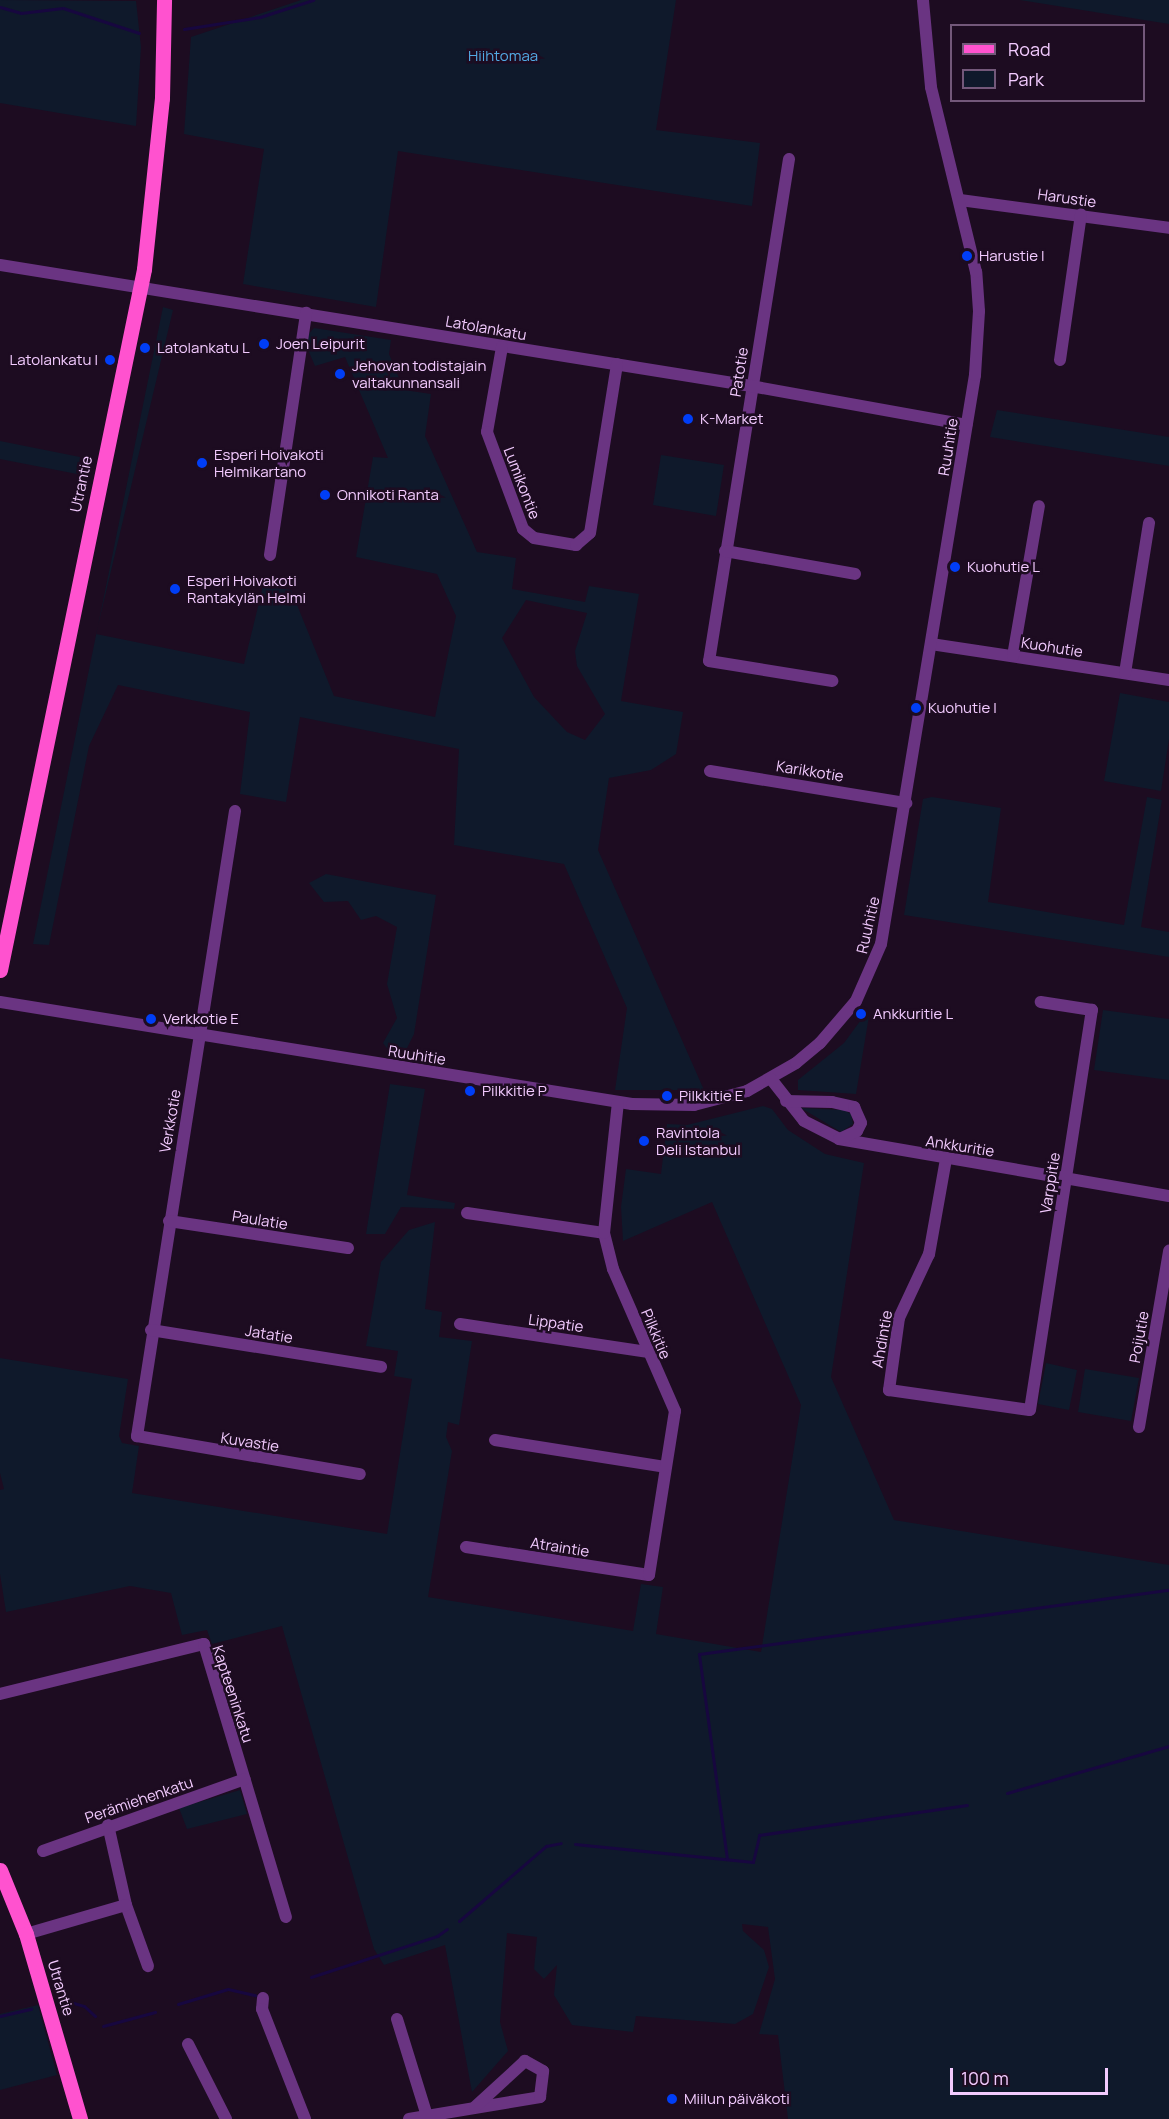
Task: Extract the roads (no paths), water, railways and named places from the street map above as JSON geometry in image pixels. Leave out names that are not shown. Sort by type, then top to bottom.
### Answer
[{"type":"main road","name":"Utrantie","points":[[0,970],[140,286],[151,217],[162,98],[164,0]]},
{"type":"main road","name":"Utrantie","points":[[0,1870],[26,1934],[80,2119]]},
{"type":"street","name":"Ruuhitie","points":[[0,1002],[618,1103],[694,1105],[747,1091],[771,1079],[820,1043],[856,1001],[871,974],[882,944],[967,425],[979,311],[976,272],[931,87],[923,0]]},
{"type":"street","name":"Patotie","points":[[789,159],[709,661],[832,681]]},
{"type":"street","name":"Harustie","points":[[960,200],[1169,228]]},
{"type":"street","points":[[1060,360],[1081,215]]},
{"type":"street","name":"Latolankatu","points":[[0,265],[752,386],[967,425]]},
{"type":"street","points":[[270,555],[306,313]]},
{"type":"street","name":"Lumikontie","points":[[502,347],[487,432],[523,529],[534,538],[576,545],[590,533],[617,364]]},
{"type":"street","points":[[1013,656],[1039,506]]},
{"type":"street","points":[[1125,673],[1149,522]]},
{"type":"street","points":[[725,551],[855,574]]},
{"type":"street","name":"Kuohutie","points":[[931,644],[1169,680]]},
{"type":"street","name":"Karikkotie","points":[[710,771],[906,802]]},
{"type":"street","name":"Verkkotie","points":[[137,1436],[151,1330],[235,811]]},
{"type":"street","name":"Varppitie","points":[[1030,1410],[1092,1010],[1041,1002]]},
{"type":"street","name":"Ankkuritie","points":[[771,1079],[804,1121],[839,1139],[1169,1196]]},
{"type":"street","points":[[786,1101],[832,1102],[854,1107],[861,1123],[850,1136],[839,1139]]},
{"type":"street","name":"Pilkkitie","points":[[618,1103],[604,1233],[613,1269],[647,1352],[675,1411],[649,1575]]},
{"type":"street","name":"Ahdintie","points":[[945,1159],[929,1254],[899,1318],[889,1390],[1030,1410]]},
{"type":"street","points":[[467,1213],[604,1233]]},
{"type":"street","name":"Paulatie","points":[[169,1221],[348,1248]]},
{"type":"street","name":"Poijutie","points":[[1139,1427],[1169,1251]]},
{"type":"street","name":"Lippatie","points":[[460,1324],[647,1352]]},
{"type":"street","name":"Jatatie","points":[[151,1330],[381,1367]]},
{"type":"street","name":"Kuvastie","points":[[137,1436],[360,1474]]},
{"type":"street","points":[[495,1440],[665,1467]]},
{"type":"street","name":"Atraintie","points":[[466,1547],[649,1575]]},
{"type":"street","name":"Kapteeninkatu","points":[[0,1694],[204,1644],[286,1917]]},
{"type":"street","name":"Perämiehenkatu","points":[[43,1851],[245,1779]]},
{"type":"street","points":[[108,1826],[126,1905],[148,1966]]},
{"type":"street","points":[[26,1934],[126,1905]]},
{"type":"street","points":[[263,1998],[262,2009],[305,2119]]},
{"type":"street","points":[[397,2019],[428,2117]]},
{"type":"street","points":[[188,2044],[226,2119]]},
{"type":"street","points":[[409,2119],[540,2097],[543,2071],[525,2061],[475,2107]]},
{"type":"waterway","points":[[184,29],[260,17],[313,0]]},
{"type":"waterway","points":[[0,7],[21,13],[63,8],[139,33]]},
{"type":"waterway","points":[[727,1859],[699,1654],[1169,1590]]},
{"type":"waterway","points":[[1007,1793],[1169,1746]]},
{"type":"waterway","points":[[575,1844],[753,1862],[759,1835],[967,1805]]},
{"type":"waterway","points":[[459,1921],[546,1846],[561,1843]]},
{"type":"waterway","points":[[311,1977],[437,1936],[447,1929]]},
{"type":"waterway","points":[[178,2004],[228,1989],[255,1995]]},
{"type":"waterway","points":[[70,2002],[84,2006],[95,2016]]},
{"type":"waterway","points":[[0,2016],[31,2009]]},
{"type":"waterway","points":[[103,2026],[155,2012]]},
{"type":"place","name":"Harustie I","points":[[967,256]]},
{"type":"place","name":"Joen Leipurit","points":[[264,344]]},
{"type":"place","name":"Latolankatu L","points":[[145,348]]},
{"type":"place","name":"Latolankatu I","points":[[110,360]]},
{"type":"place","name":"Jehovan todistajain valtakunnansali","points":[[340,374]]},
{"type":"place","name":"K-Market","points":[[688,419]]},
{"type":"place","name":"Esperi Hoivakoti Helmikartano","points":[[202,463]]},
{"type":"place","name":"Onnikoti Ranta","points":[[325,495]]},
{"type":"place","name":"Kuohutie L","points":[[955,567]]},
{"type":"place","name":"Esperi Hoivakoti Rantakylän Helmi","points":[[175,589]]},
{"type":"place","name":"Kuohutie I","points":[[916,708]]},
{"type":"place","name":"Ankkuritie L","points":[[861,1014]]},
{"type":"place","name":"Verkkotie E","points":[[151,1019]]},
{"type":"place","name":"Pilkkitie P","points":[[470,1091]]},
{"type":"place","name":"Pilkkitie E","points":[[667,1096]]},
{"type":"place","name":"Ravintola Deli Istanbul","points":[[644,1141]]},
{"type":"place","name":"Miilun päiväkoti","points":[[672,2099]]},
{"type":"park label","name":"Hiihtomaa","points":[[503,56]]}]
